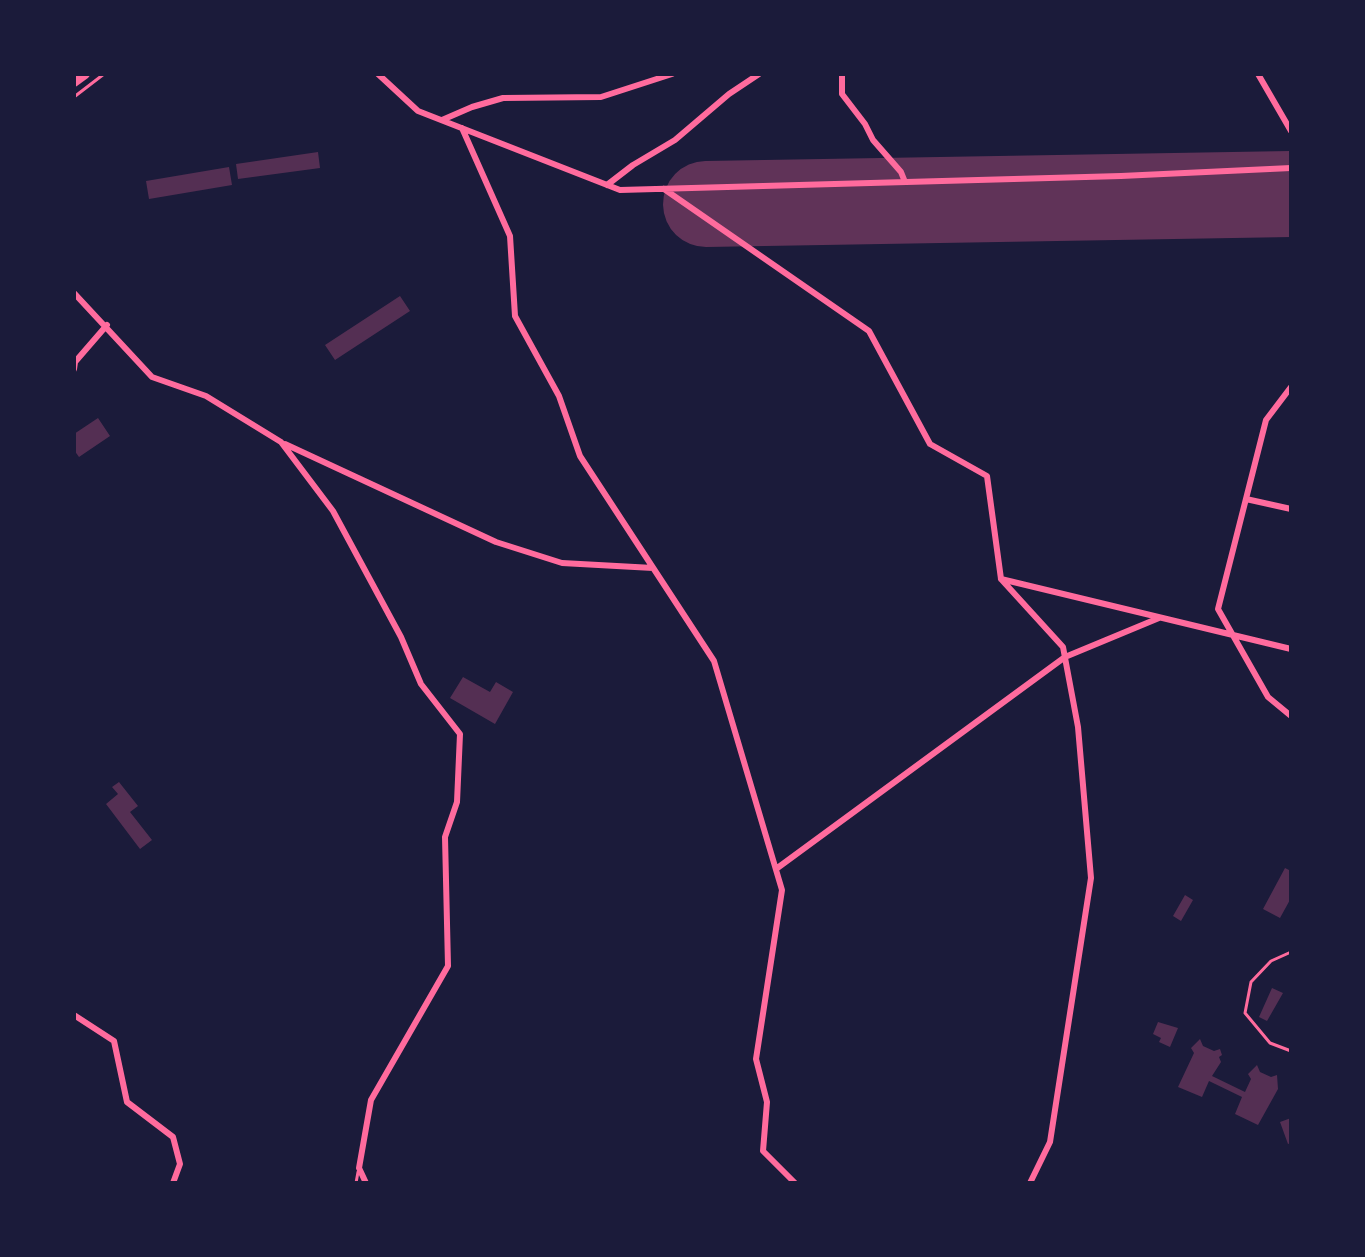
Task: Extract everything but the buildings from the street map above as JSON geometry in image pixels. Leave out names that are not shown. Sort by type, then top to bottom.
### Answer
[{"type":"main road","points":[[74,82],[85,74]]},
{"type":"street","points":[[378,74],[418,111],[620,190],[1291,168]]},
{"type":"street","points":[[442,120],[503,98],[601,97],[672,74]]},
{"type":"street","points":[[607,185],[675,140],[729,94],[759,74]]},
{"type":"street","points":[[842,74],[842,94],[873,140],[901,172],[905,182]]},
{"type":"street","points":[[1258,74],[1291,131]]},
{"type":"street","points":[[462,128],[510,236],[515,316],[559,396],[580,456],[714,661],[782,890],[756,1059],[767,1102],[763,1151],[795,1183]]},
{"type":"street","points":[[664,189],[869,331],[930,444],[987,476],[1001,579],[1063,647],[1078,727],[1091,878],[1050,1142],[1030,1183]]},
{"type":"street","points":[[74,293],[107,325],[152,377],[206,396],[281,442],[496,542],[562,563],[653,568]]},
{"type":"street","points":[[74,369],[75,362],[107,325]]},
{"type":"street","points":[[1291,387],[1266,420],[1218,609],[1268,697],[1291,716]]},
{"type":"street","points":[[281,442],[333,511],[401,637],[421,684],[460,734],[457,802],[445,837],[448,966],[371,1100],[359,1168],[366,1183]]},
{"type":"street","points":[[1246,499],[1291,509]]},
{"type":"street","points":[[1001,579],[1291,649]]},
{"type":"street","points":[[776,869],[1065,657],[1159,618]]},
{"type":"street","points":[[74,1015],[114,1041],[127,1102],[173,1137],[180,1164],[173,1183]]},
{"type":"lane","points":[[74,97],[104,74]]},
{"type":"lane","points":[[1291,952],[1271,961],[1251,982],[1245,1013],[1270,1043],[1291,1051]]},
{"type":"lane","points":[[356,1183],[359,1168]]},
{"type":"runway","points":[[706,204],[1291,194]]}]
